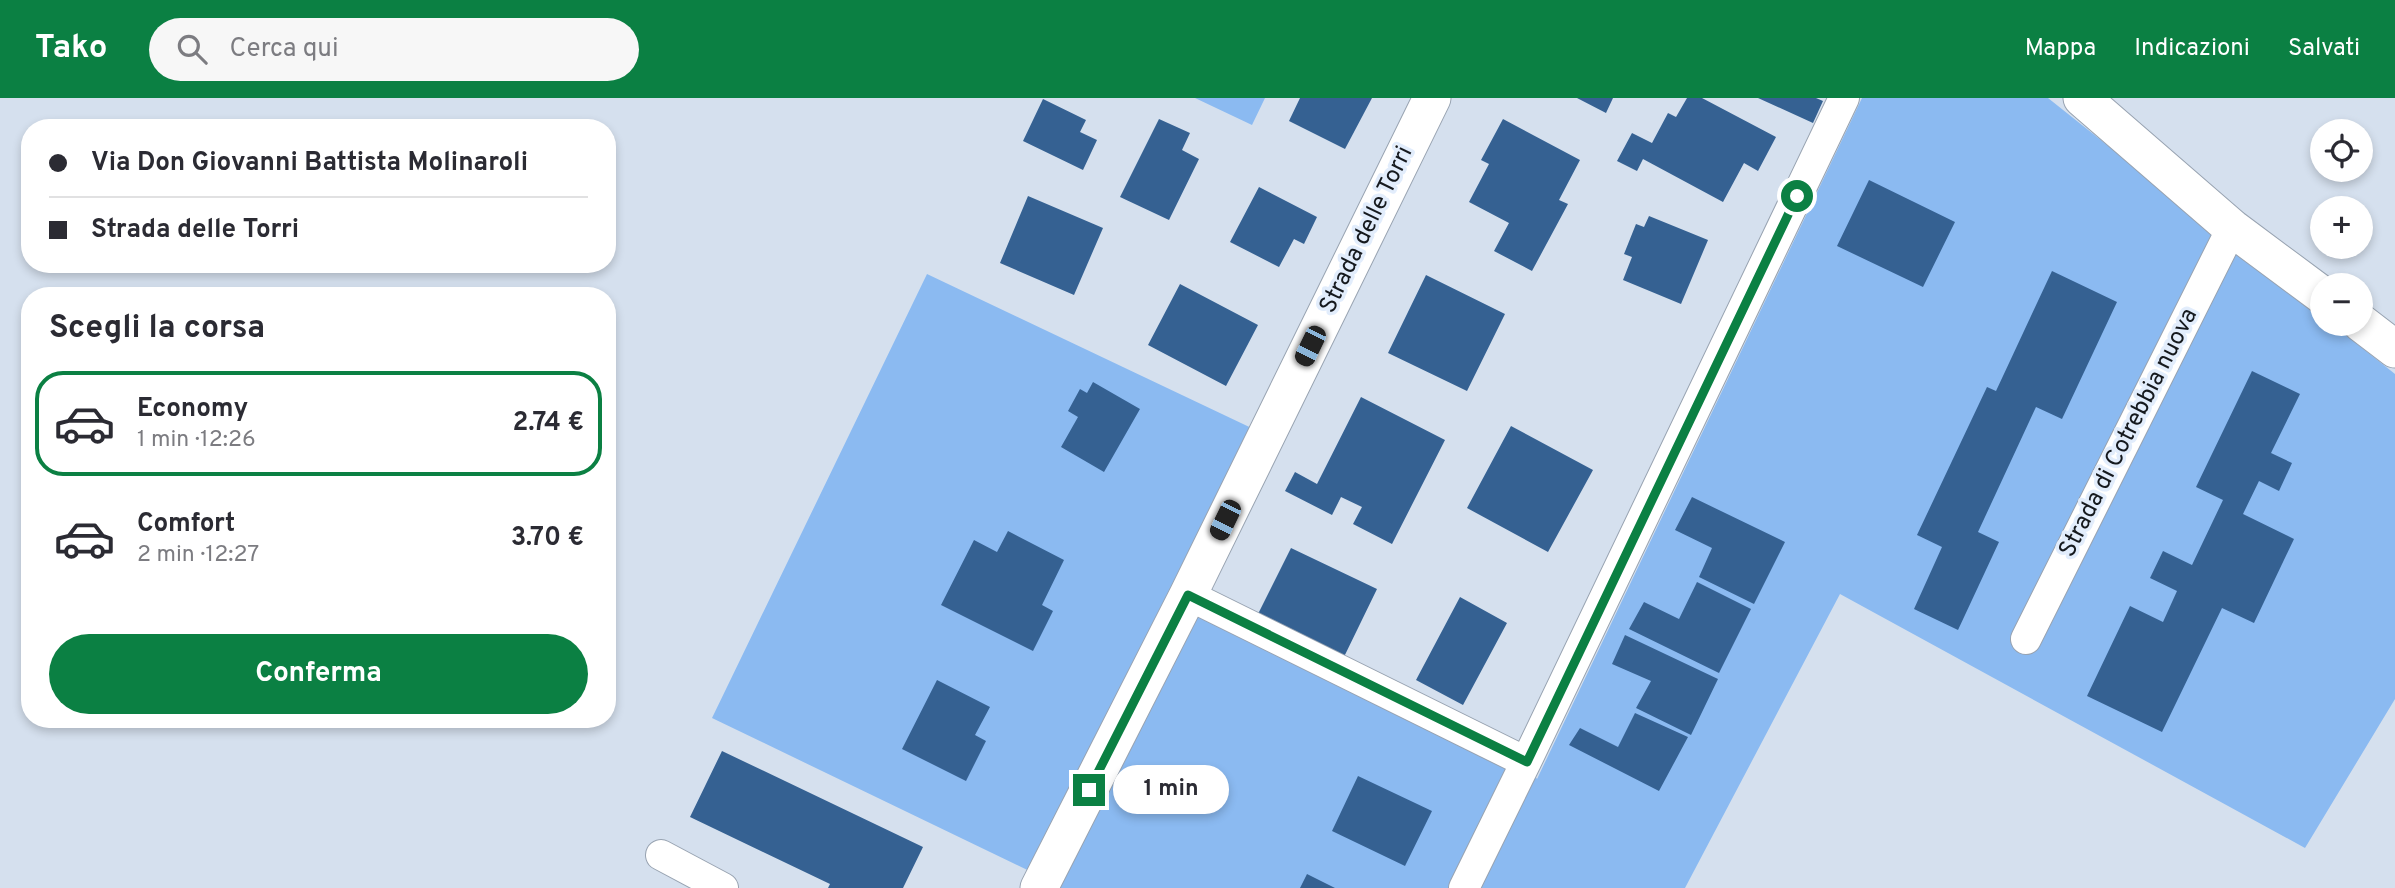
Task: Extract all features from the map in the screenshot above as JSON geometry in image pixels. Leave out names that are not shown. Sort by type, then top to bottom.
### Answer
[{"type":"street","name":"Strada delle Torri","points":[[1039,888],[1188,595],[1432,98]]},
{"type":"street","points":[[1464,888],[1527,762],[1844,98]]},
{"type":"street","points":[[2082,98],[2232,228],[2310,286]]},
{"type":"street","name":"Strada di Cotrebbia nuova","points":[[2026,639],[2232,228]]},
{"type":"street","points":[[2373,332],[2395,349]]},
{"type":"street","points":[[1188,595],[1527,762]]},
{"type":"street","points":[[661,855],[723,888]]},
{"type":"shaded area","points":[[1195,98],[1265,98],[1252,125]]},
{"type":"shaded area","points":[[1862,98],[2048,98],[2310,306],[2310,336],[2347,336],[2395,374],[2395,699],[2305,848],[1840,594],[1685,888],[1034,888],[1040,876],[712,718],[927,274],[1262,433],[1172,602],[1526,762],[1537,779]]},
{"type":"building","points":[[1300,98],[1372,98],[1345,149],[1289,121]]},
{"type":"building","points":[[1577,98],[1613,98],[1606,113]]},
{"type":"building","points":[[1687,98],[1702,98],[1776,137],[1758,171],[1744,163],[1723,202],[1643,159],[1637,171],[1617,161],[1632,133],[1652,143],[1668,113],[1676,117]]},
{"type":"building","points":[[1758,98],[1816,98],[1823,101],[1813,123]]},
{"type":"building","points":[[1043,99],[1086,120],[1080,132],[1097,140],[1083,170],[1023,141]]},
{"type":"building","points":[[1159,119],[1190,133],[1182,150],[1199,159],[1169,220],[1120,197]]},
{"type":"building","points":[[1503,119],[1580,160],[1559,200],[1568,204],[1532,271],[1494,251],[1509,223],[1469,202],[1489,164],[1481,160]]},
{"type":"building","points":[[1869,180],[1955,222],[1923,287],[1837,246]]},
{"type":"building","points":[[1259,187],[1317,217],[1304,244],[1294,239],[1279,267],[1230,242]]},
{"type":"building","points":[[1028,196],[1103,228],[1074,295],[1000,263]]},
{"type":"building","points":[[1649,216],[1708,240],[1681,304],[1623,280],[1632,257],[1624,254],[1636,224],[1644,227]]},
{"type":"building","points":[[2052,271],[2117,302],[2062,419],[2036,407],[1978,532],[1999,542],[1958,630],[1914,609],[1942,547],[1917,535],[1987,387],[1996,391]]},
{"type":"building","points":[[1426,275],[1505,314],[1467,391],[1388,353]]},
{"type":"building","points":[[1180,284],[1258,325],[1226,386],[1148,345]]},
{"type":"building","points":[[2252,371],[2300,394],[2271,453],[2292,463],[2279,491],[2259,481],[2243,514],[2294,539],[2254,623],[2222,608],[2162,732],[2087,696],[2130,606],[2163,622],[2177,591],[2150,578],[2163,551],[2192,565],[2223,500],[2196,487]]},
{"type":"building","points":[[1093,382],[1140,409],[1104,472],[1061,447],[1078,417],[1068,411],[1080,389],[1087,393]]},
{"type":"building","points":[[1361,397],[1445,440],[1392,544],[1353,524],[1362,507],[1341,497],[1332,515],[1285,491],[1295,472],[1317,484]]},
{"type":"building","points":[[1511,426],[1593,470],[1548,552],[1467,508]]},
{"type":"building","points":[[1692,497],[1785,542],[1754,604],[1699,577],[1712,548],[1675,530]]},
{"type":"building","points":[[1008,531],[1064,560],[1042,605],[1053,611],[1033,651],[941,605],[974,540],[997,552]]},
{"type":"building","points":[[1291,548],[1377,589],[1342,661],[1255,620]]},
{"type":"building","points":[[1697,582],[1751,609],[1719,673],[1629,629],[1644,602],[1679,619]]},
{"type":"building","points":[[1460,597],[1507,623],[1463,705],[1416,680]]},
{"type":"building","points":[[1625,635],[1718,679],[1691,735],[1636,708],[1651,681],[1612,664]]},
{"type":"building","points":[[937,680],[990,707],[975,735],[986,741],[966,781],[902,749]]},
{"type":"building","points":[[1635,713],[1688,737],[1659,791],[1569,745],[1580,728],[1618,747]]},
{"type":"building","points":[[722,751],[923,847],[903,888],[828,888],[830,884],[690,817]]},
{"type":"building","points":[[1358,776],[1432,811],[1405,866],[1332,831]]},
{"type":"building","points":[[1307,874],[1335,888],[1300,888]]},
{"type":"route","points":[[1089,790],[1188,595],[1527,762],[1797,196]]}]
